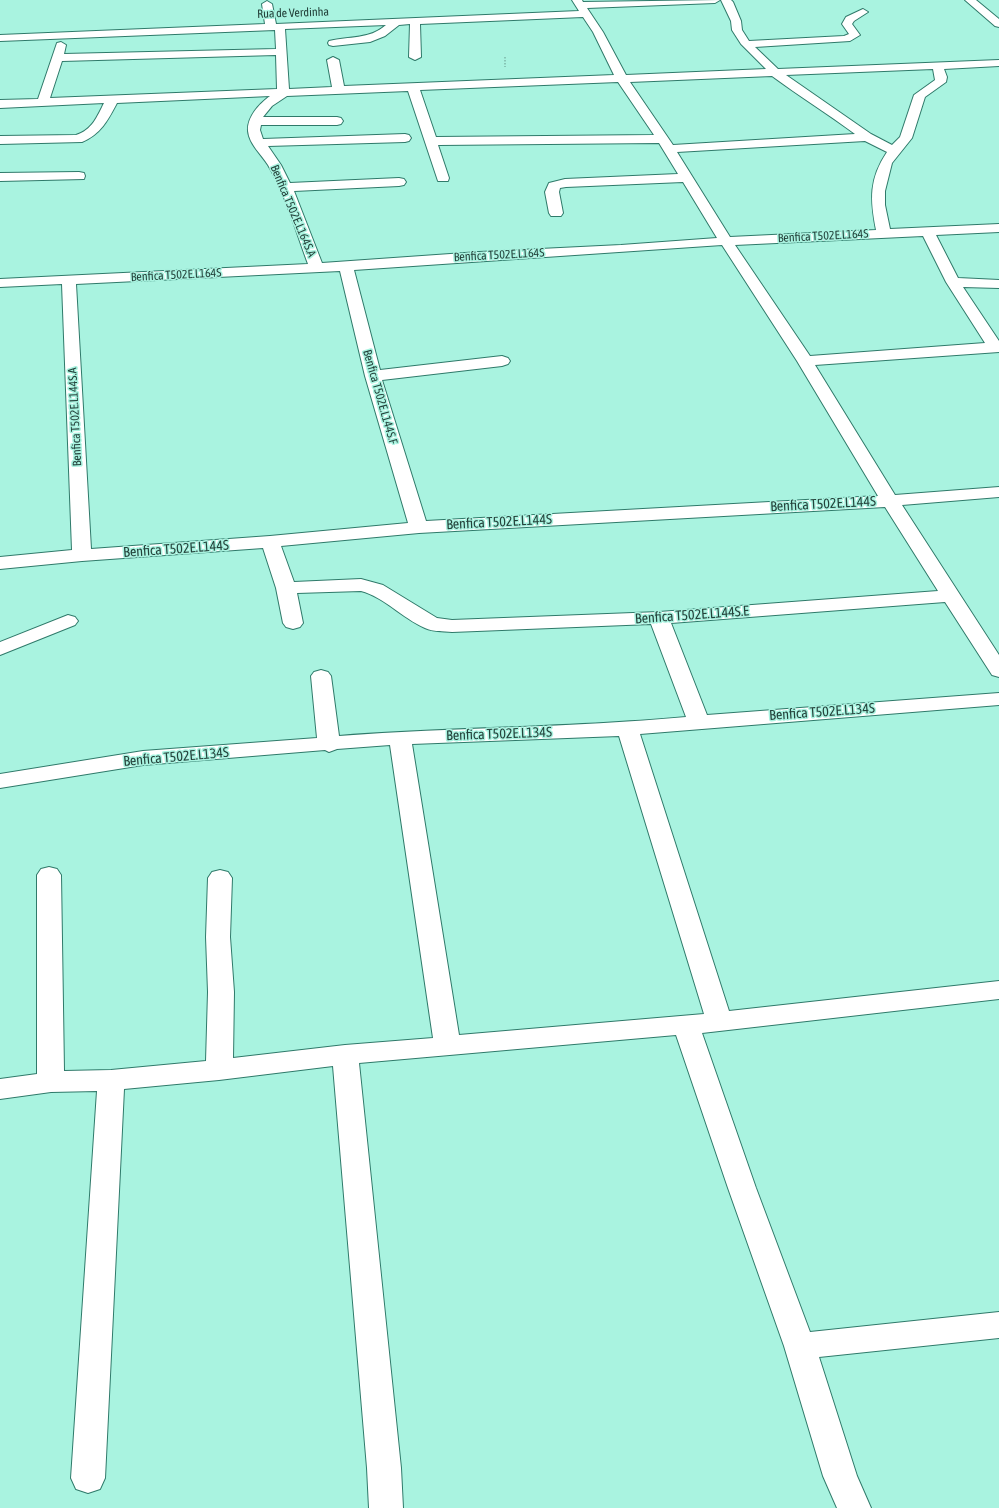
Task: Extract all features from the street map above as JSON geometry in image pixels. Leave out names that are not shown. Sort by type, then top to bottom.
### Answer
[{"type":"street","name":"Rua de Verdinha","points":[[0,38],[415,21],[581,6],[715,0]]},
{"type":"street","points":[[726,0],[736,21],[737,30],[746,44],[776,73],[867,137],[894,151]]},
{"type":"street","points":[[970,0],[999,24]]},
{"type":"street","points":[[267,4],[276,26],[284,77],[283,93]]},
{"type":"street","points":[[581,6],[598,32],[622,79],[667,144],[726,241],[805,360],[890,501],[999,671]]},
{"type":"street","points":[[746,44],[840,40],[853,37],[855,35],[847,24],[850,20],[863,12]]},
{"type":"street","points":[[415,21],[415,57]]},
{"type":"street","points":[[333,43],[372,38],[389,29],[394,24],[393,22]]},
{"type":"street","points":[[43,103],[64,35]]},
{"type":"street","points":[[57,58],[280,52]]},
{"type":"street","points":[[333,60],[339,91]]},
{"type":"street","points":[[0,104],[999,64]]},
{"type":"street","points":[[884,233],[878,205],[878,191],[886,164],[894,151],[906,138],[920,95],[940,82],[942,77],[938,66]]},
{"type":"street","points":[[413,87],[443,178]]},
{"type":"street","points":[[283,93],[272,100],[262,110],[256,121],[338,121]]},
{"type":"street","points":[[0,140],[78,139],[88,136],[98,128],[112,100]]},
{"type":"street","name":"Benfica T502E.L164S.A","points":[[256,121],[254,131],[277,169],[285,186],[317,268]]},
{"type":"street","points":[[431,142],[667,144],[867,137]]},
{"type":"street","points":[[260,143],[405,138]]},
{"type":"street","points":[[0,177],[79,176]]},
{"type":"street","points":[[556,213],[552,192],[554,186],[565,183],[687,178]]},
{"type":"street","points":[[285,186],[399,182]]},
{"type":"street","name":"Benfica T502E.L164S","points":[[0,283],[317,268],[479,256],[675,246],[726,241],[999,228]]},
{"type":"street","points":[[927,231],[953,282],[997,347]]},
{"type":"street","name":"Benfica T502E.L144S.F","points":[[346,266],[373,376],[419,526]]},
{"type":"street","name":"Benfica T502E.L144S.A","points":[[69,280],[82,555]]},
{"type":"street","points":[[953,282],[999,284]]},
{"type":"street","points":[[805,360],[997,347]]},
{"type":"street","points":[[373,376],[502,361]]},
{"type":"street","name":"Benfica T502E.L144S","points":[[0,563],[82,555],[270,542],[419,526],[890,501],[999,492]]},
{"type":"street","points":[[270,542],[286,588],[293,623]]},
{"type":"street","name":"Benfica T502E.L144S.E","points":[[286,588],[361,585],[376,589],[432,624],[452,626],[659,618],[951,596]]},
{"type":"street","points":[[659,618],[698,722]]},
{"type":"street","points":[[0,649],[68,621]]},
{"type":"street","points":[[321,676],[329,745]]},
{"type":"street","name":"Benfica T502E.L134S","points":[[0,781],[16,777],[143,758],[329,745],[400,738],[628,729],[698,722],[999,699]]},
{"type":"street","points":[[628,729],[719,1021]]},
{"type":"street","points":[[400,738],[447,1045]]},
{"type":"street","points":[[49,875],[51,1082]]},
{"type":"street","points":[[219,1070],[221,992],[218,937],[220,878]]},
{"type":"street","points":[[0,1089],[51,1082],[111,1080],[219,1070],[447,1045],[686,1025],[999,990]]},
{"type":"street","points":[[686,1025],[742,1188],[800,1346],[840,1476],[854,1508]]},
{"type":"street","points":[[345,1055],[384,1468],[386,1508]]},
{"type":"street","points":[[88,1478],[111,1080]]},
{"type":"street","points":[[800,1346],[999,1325]]}]
